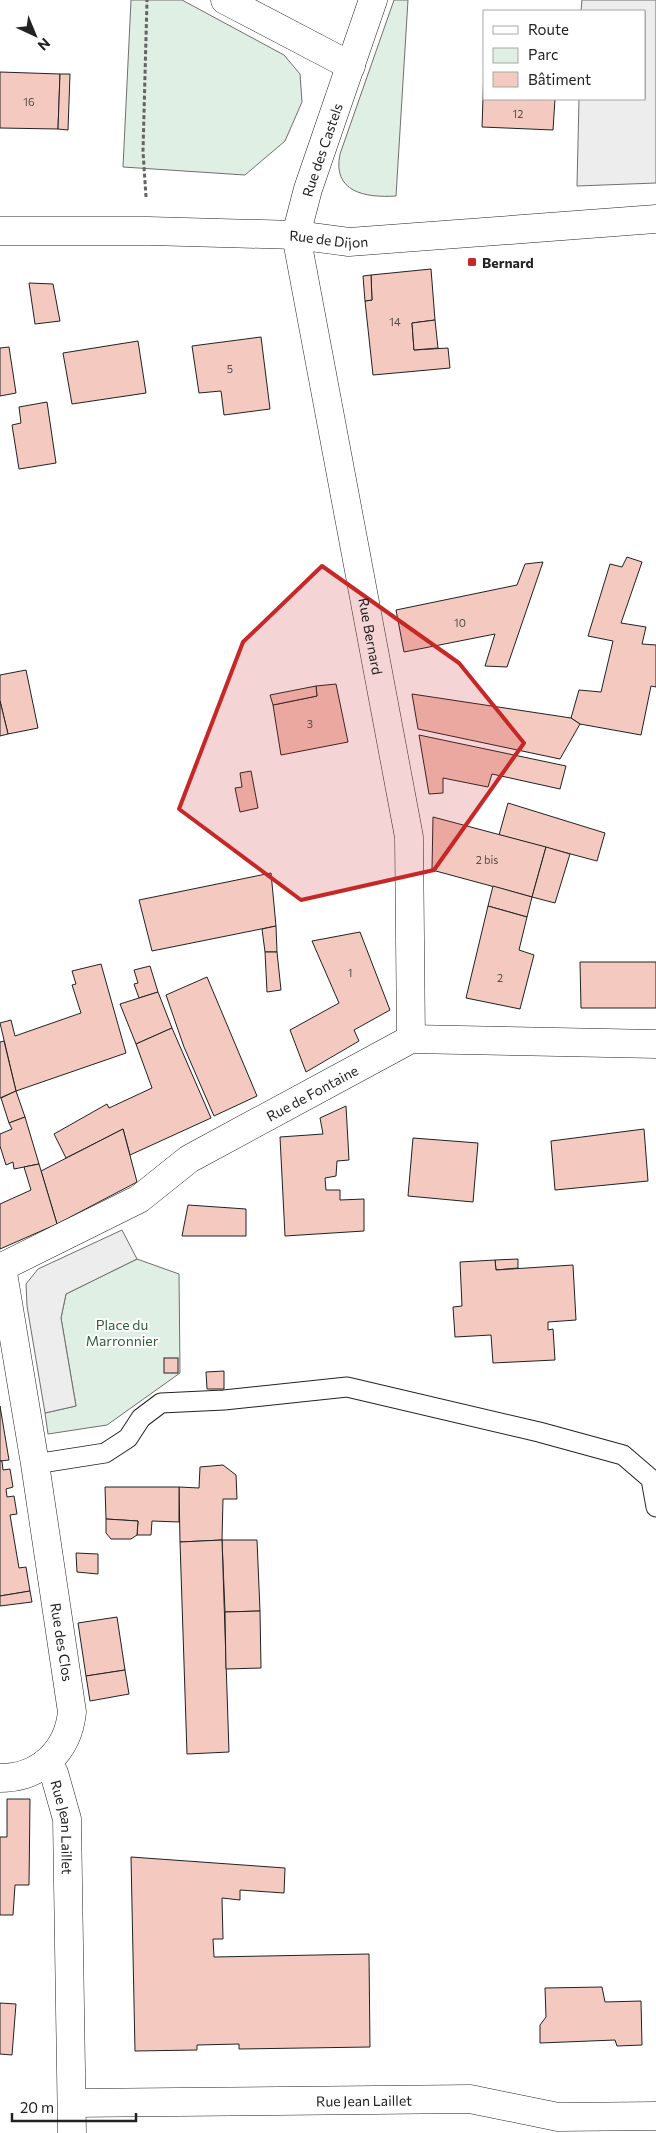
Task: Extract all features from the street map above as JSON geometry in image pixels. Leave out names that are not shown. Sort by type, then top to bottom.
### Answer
[{"type":"street","points":[[224,0],[351,66]]},
{"type":"street","name":"Rue des Castels","points":[[296,235],[308,190],[373,0]]},
{"type":"street","name":"Rue de Dijon","points":[[0,231],[148,231],[296,235],[349,242],[656,219]]},
{"type":"street","name":"Rue Bernard","points":[[296,235],[410,837],[410,1039]]},
{"type":"street","name":"Rue de Fontaine","points":[[1,1268],[139,1199],[189,1158],[410,1039],[656,1044]]},
{"type":"street","points":[[1,1268],[35,1464]]},
{"type":"street","name":"Rue des Clos","points":[[0,1778],[12,1778],[31,1773],[45,1764],[59,1748],[70,1730],[72,1712],[35,1464]]},
{"type":"street","name":"Rue Jean Laillet","points":[[45,1764],[54,1773],[67,1819],[72,2133]]},
{"type":"street","name":"Rue Jean Laillet","points":[[72,2104],[470,2099],[558,2118],[656,2116]]},
{"type":"lane","points":[[35,1464],[105,1453],[128,1438],[141,1418],[161,1403],[224,1400],[347,1387],[539,1432],[623,1455],[651,1479],[656,1507]]},
{"type":"path","points":[[147,0],[143,151],[148,231]]},
{"type":"highlighted area","points":[[322,566],[459,663],[524,743],[434,870],[301,900],[179,809],[243,642]]},
{"type":"green space","points":[[131,0],[182,0],[284,55],[300,74],[302,102],[285,141],[245,175],[123,167]]},
{"type":"green space","points":[[394,0],[408,0],[396,196],[373,196],[353,190],[346,185],[341,177],[339,167],[340,154]]},
{"type":"green space","name":"Place du Marronnier","points":[[137,1259],[179,1274],[180,1373],[107,1425],[48,1434],[45,1413],[76,1406],[61,1318],[66,1294]]},
{"type":"shaded area","points":[[582,0],[656,0],[656,183],[577,186],[579,100],[646,100],[646,10],[581,10]]},
{"type":"shaded area","points":[[122,1230],[137,1259],[66,1294],[61,1318],[76,1406],[45,1413],[27,1306],[26,1284],[38,1269]]},
{"type":"building","points":[[0,72],[60,74],[58,129],[0,128]]},
{"type":"building","points":[[60,74],[70,74],[68,130],[58,129]]},
{"type":"building","points":[[483,98],[483,100],[555,100],[553,130],[482,127]]},
{"type":"building","points":[[431,269],[435,320],[412,323],[414,350],[448,348],[450,368],[373,375],[365,301],[372,300],[371,275]]},
{"type":"building","points":[[371,275],[372,300],[365,301],[363,276]]},
{"type":"building","points":[[29,283],[53,284],[60,321],[35,324]]},
{"type":"building","points":[[435,320],[438,348],[414,350],[412,323]]},
{"type":"building","points":[[261,337],[270,409],[224,415],[221,391],[199,393],[192,346]]},
{"type":"building","points":[[138,341],[146,393],[72,404],[63,353]]},
{"type":"building","points":[[9,347],[16,393],[0,396],[0,348]]},
{"type":"building","points":[[47,402],[56,463],[19,469],[12,425],[21,423],[19,407]]},
{"type":"building","points":[[627,557],[642,562],[621,623],[646,627],[642,644],[656,645],[656,687],[651,686],[641,735],[580,724],[571,718],[579,690],[601,692],[613,641],[588,636],[610,564],[622,567]]},
{"type":"building","points":[[543,562],[507,667],[485,666],[495,634],[404,652],[396,610],[517,585],[525,564]]},
{"type":"building","points":[[26,670],[38,728],[8,734],[0,701],[0,675]]},
{"type":"building","points":[[336,684],[348,742],[281,755],[273,705],[317,696],[316,686]]},
{"type":"building","points":[[316,686],[317,696],[273,705],[270,695]]},
{"type":"building","points":[[412,694],[571,718],[580,724],[560,759],[418,729]]},
{"type":"building","points":[[0,701],[8,734],[0,736]]},
{"type":"building","points":[[419,735],[566,766],[560,789],[492,774],[488,787],[443,778],[443,793],[429,794]]},
{"type":"building","points":[[251,771],[258,808],[240,812],[235,788],[242,787],[240,773]]},
{"type":"building","points":[[508,803],[605,833],[597,861],[499,835]]},
{"type":"building","points":[[433,817],[546,847],[532,897],[432,870]]},
{"type":"building","points":[[546,847],[570,854],[555,903],[532,897]]},
{"type":"building","points":[[271,873],[276,926],[152,951],[139,900]]},
{"type":"building","points":[[493,886],[532,897],[527,917],[488,906]]},
{"type":"building","points":[[488,906],[527,917],[519,950],[534,955],[520,1009],[466,998]]},
{"type":"building","points":[[276,926],[277,952],[265,952],[262,929]]},
{"type":"building","points":[[360,932],[390,1010],[354,1030],[359,1041],[306,1072],[290,1030],[339,1003],[312,941]]},
{"type":"building","points":[[265,952],[277,952],[281,990],[267,992]]},
{"type":"building","points":[[580,962],[656,962],[656,1008],[581,1008]]},
{"type":"building","points":[[101,964],[126,1053],[16,1091],[0,1023],[11,1020],[15,1036],[81,1013],[72,985],[76,984],[72,971]]},
{"type":"building","points":[[150,966],[158,992],[139,998],[134,984],[138,983],[134,970]]},
{"type":"building","points":[[207,977],[257,1096],[214,1116],[184,1047],[166,995]]},
{"type":"building","points":[[158,992],[172,1028],[136,1044],[120,1004]]},
{"type":"building","points":[[172,1028],[211,1118],[130,1155],[123,1129],[66,1158],[54,1134],[107,1104],[109,1108],[152,1088],[136,1044]]},
{"type":"building","points":[[4,1041],[16,1091],[0,1098],[0,1042]]},
{"type":"building","points":[[16,1091],[25,1117],[9,1123],[1,1098]]},
{"type":"building","points":[[346,1106],[349,1160],[337,1161],[336,1176],[325,1178],[326,1190],[340,1190],[340,1200],[364,1199],[364,1231],[285,1236],[280,1137],[323,1134],[320,1118]]},
{"type":"building","points":[[25,1117],[39,1164],[14,1169],[13,1162],[6,1165],[0,1146],[0,1134],[12,1129],[9,1123]]},
{"type":"building","points":[[123,1129],[137,1182],[57,1224],[41,1171]]},
{"type":"building","points":[[644,1129],[648,1181],[555,1190],[551,1141]]},
{"type":"building","points":[[413,1138],[478,1143],[473,1202],[408,1196]]},
{"type":"building","points":[[39,1164],[57,1224],[0,1249],[0,1204],[31,1190],[24,1167]]},
{"type":"building","points":[[188,1205],[246,1209],[246,1236],[182,1236]]},
{"type":"building","points":[[518,1259],[518,1268],[496,1270],[495,1260]]},
{"type":"building","points":[[495,1260],[496,1270],[573,1265],[576,1320],[548,1322],[548,1330],[553,1329],[555,1360],[493,1363],[491,1335],[455,1337],[453,1307],[462,1306],[460,1262]]},
{"type":"building","points":[[164,1358],[178,1358],[178,1373],[164,1373]]},
{"type":"building","points":[[224,1371],[224,1389],[207,1389],[206,1372]]},
{"type":"building","points":[[0,1406],[9,1460],[0,1461]]},
{"type":"building","points":[[0,1461],[2,1461],[3,1470],[10,1469],[13,1487],[6,1489],[7,1497],[14,1496],[17,1514],[10,1515],[19,1568],[26,1567],[30,1591],[0,1596]]},
{"type":"building","points":[[223,1465],[236,1475],[237,1499],[223,1499],[222,1540],[180,1542],[179,1487],[199,1488],[200,1467]]},
{"type":"building","points":[[105,1487],[179,1487],[179,1522],[152,1521],[151,1535],[137,1535],[138,1521],[106,1519]]},
{"type":"building","points":[[106,1519],[138,1521],[137,1535],[131,1539],[111,1539],[106,1533]]},
{"type":"building","points":[[222,1540],[257,1540],[260,1611],[225,1612]]},
{"type":"building","points":[[222,1540],[229,1752],[187,1754],[180,1542]]},
{"type":"building","points":[[76,1553],[98,1554],[98,1574],[77,1572]]},
{"type":"building","points":[[30,1591],[32,1602],[0,1606],[0,1596]]},
{"type":"building","points":[[260,1611],[261,1668],[226,1669],[225,1612]]},
{"type":"building","points":[[117,1617],[125,1670],[86,1676],[78,1623]]},
{"type":"building","points":[[125,1670],[129,1694],[90,1701],[86,1676]]},
{"type":"building","points":[[7,1799],[30,1799],[29,1885],[15,1885],[13,1915],[0,1915],[0,1837],[7,1837]]},
{"type":"building","points":[[131,1857],[285,1868],[284,1893],[240,1890],[240,1900],[222,1898],[223,1939],[213,1939],[214,1957],[369,1954],[370,2047],[239,2049],[239,2044],[197,2045],[197,2050],[135,2051]]},
{"type":"building","points":[[602,1987],[605,2002],[641,2001],[642,2045],[617,2046],[615,2040],[540,2043],[540,2025],[546,2017],[545,1988]]},
{"type":"building","points":[[0,2003],[16,2004],[12,2055],[0,2054]]},
{"type":"place","name":"Bernard","points":[[472,262]]}]
